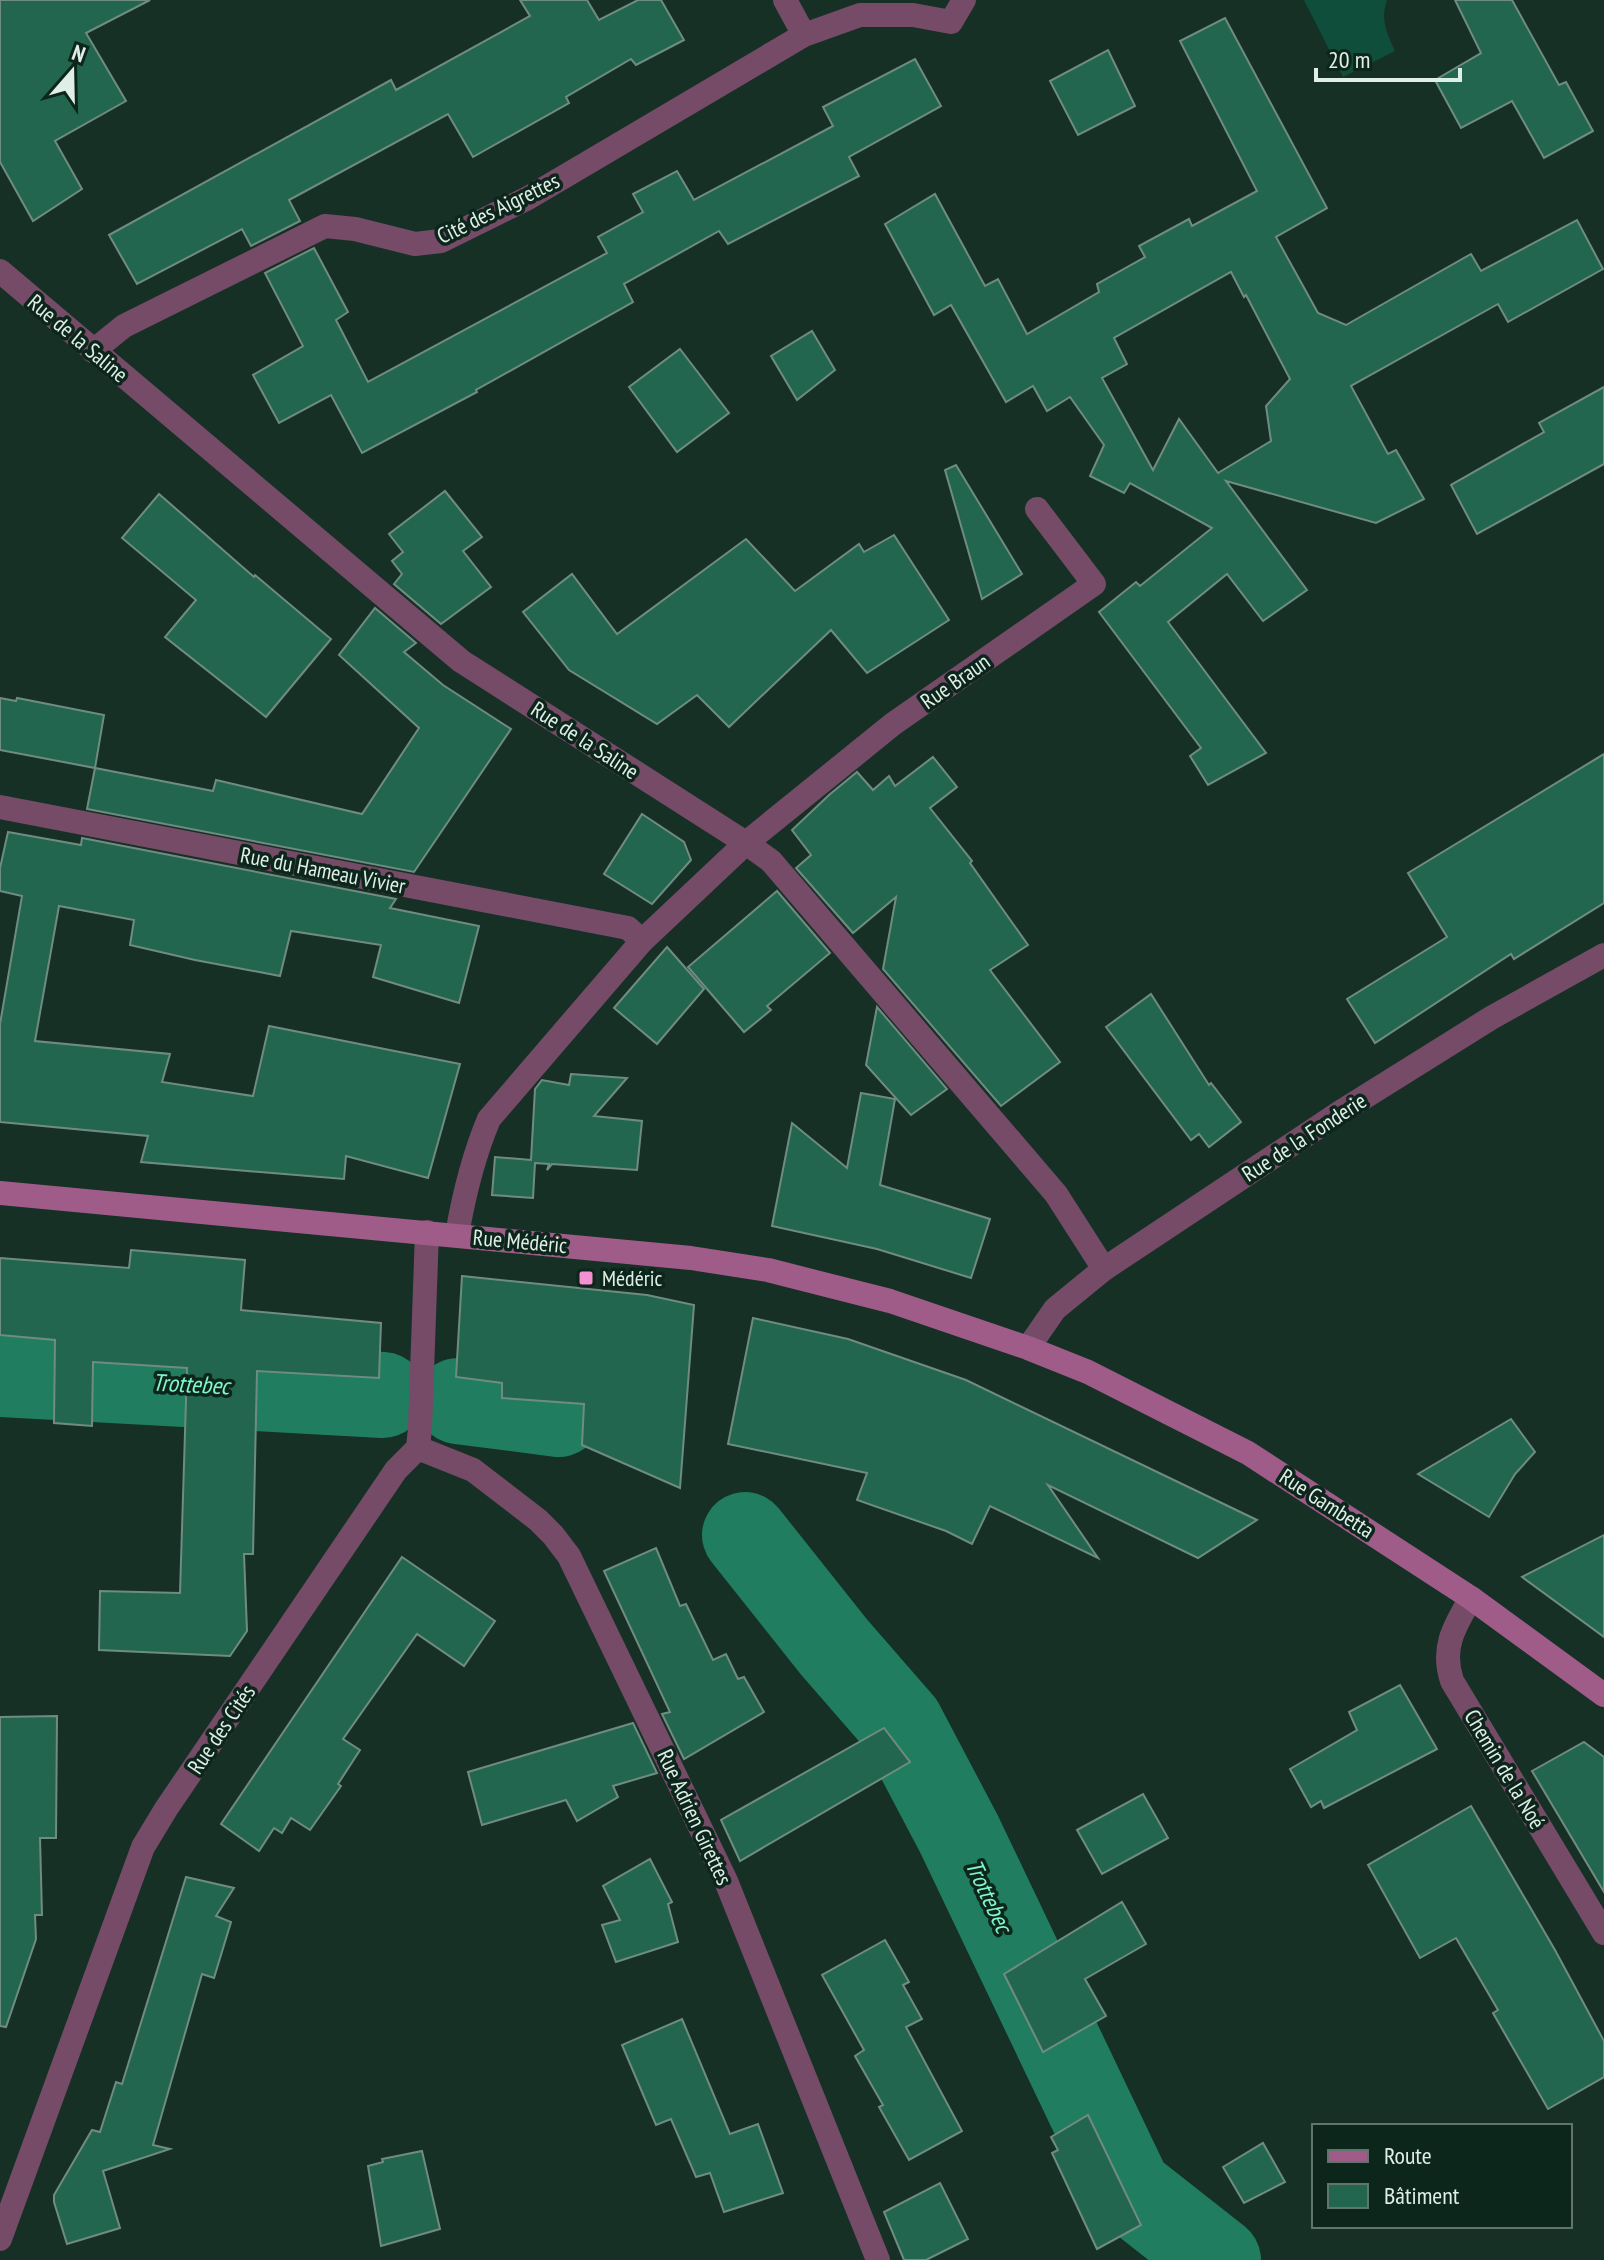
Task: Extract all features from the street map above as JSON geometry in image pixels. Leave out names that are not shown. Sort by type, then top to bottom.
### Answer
[{"type":"main road","name":"Rue Médéric","points":[[0,1193],[691,1258],[768,1270],[890,1301],[1028,1348]]},
{"type":"main road","name":"Rue Gambetta","points":[[1028,1348],[1088,1372],[1248,1453],[1471,1598],[1604,1695]]},
{"type":"street","points":[[785,0],[804,35]]},
{"type":"street","name":"Cité des Aigrettes","points":[[93,351],[124,326],[325,226],[355,229],[415,244],[441,241],[528,198],[804,35],[860,15],[913,15],[951,22],[964,0]]},
{"type":"street","name":"Rue de la Saline","points":[[0,271],[461,661],[771,861],[1056,1194],[1104,1269]]},
{"type":"street","name":"Rue Braun","points":[[746,843],[893,724],[1094,584],[1037,509]]},
{"type":"street","name":"Rue du Hameau Vivier","points":[[0,807],[628,928],[642,941]]},
{"type":"street","points":[[457,1235],[465,1188],[476,1149],[489,1119],[642,941],[746,843]]},
{"type":"street","name":"Rue de la Fonderie","points":[[1028,1348],[1055,1309],[1104,1269],[1352,1105],[1491,1018],[1604,955]]},
{"type":"street","points":[[418,1448],[427,1232]]},
{"type":"street","name":"Rue des Cités","points":[[0,2239],[6,2200],[143,1847],[396,1470],[418,1448]]},
{"type":"street","name":"Rue Adrien Girettes","points":[[418,1448],[473,1470],[538,1520],[569,1556],[726,1881],[878,2260]]},
{"type":"street","name":"Chemin de la Noé","points":[[1471,1598],[1449,1643],[1447,1667],[1452,1681],[1604,1933]]},
{"type":"green space","points":[[1304,0],[1387,0],[1384,20],[1395,51],[1343,77]]},
{"type":"building","points":[[0,0],[150,0],[86,33],[126,101],[55,141],[82,189],[33,221],[0,162]]},
{"type":"building","points":[[520,0],[587,0],[599,20],[638,0],[661,0],[684,40],[636,65],[631,59],[566,97],[569,103],[473,157],[448,114],[289,200],[300,221],[251,246],[242,229],[137,284],[109,235],[391,80],[396,90],[530,16]]},
{"type":"building","points":[[1455,0],[1512,0],[1559,85],[1566,82],[1593,131],[1544,158],[1512,101],[1461,128],[1435,80],[1481,53]]},
{"type":"building","points":[[1225,18],[1327,208],[1276,237],[1318,313],[1346,325],[1471,254],[1481,271],[1577,220],[1603,269],[1508,322],[1498,304],[1351,386],[1388,454],[1396,450],[1424,499],[1376,523],[1226,481],[1307,590],[1263,621],[1227,574],[1168,622],[1266,753],[1208,785],[1190,756],[1201,748],[1099,612],[1136,582],[1140,586],[1212,528],[1130,483],[1124,493],[1090,476],[1104,445],[1070,397],[1047,411],[1033,386],[1006,402],[951,305],[934,315],[885,224],[935,194],[985,286],[998,279],[1027,334],[1099,292],[1097,284],[1145,257],[1139,246],[1189,219],[1192,226],[1257,191],[1180,41]],"holes":[[[1231,272],[1244,297],[1246,295],[1290,379],[1266,406],[1271,441],[1218,473],[1179,419],[1153,470],[1102,378],[1127,364],[1114,338]]]},
{"type":"building","points":[[1108,50],[1135,106],[1078,135],[1050,81]]},
{"type":"building","points":[[915,59],[941,106],[849,157],[859,176],[728,244],[719,231],[624,284],[633,302],[477,392],[362,453],[331,395],[279,423],[253,375],[303,346],[265,273],[314,248],[348,312],[336,320],[368,382],[607,253],[598,237],[643,212],[633,194],[677,171],[694,200],[833,126],[823,107]]},
{"type":"building","points":[[812,331],[835,370],[797,400],[771,356]]},
{"type":"building","points":[[680,349],[729,413],[677,452],[629,387]]},
{"type":"building","points":[[1604,387],[1604,464],[1477,534],[1451,485],[1544,432],[1539,423]]},
{"type":"building","points":[[956,465],[1022,574],[982,599],[945,470]]},
{"type":"building","points":[[445,491],[482,537],[463,551],[491,587],[441,624],[394,584],[402,574],[392,561],[403,552],[389,534]]},
{"type":"building","points":[[159,494],[331,639],[266,717],[165,637],[196,600],[122,538]]},
{"type":"building","points":[[894,535],[949,620],[867,673],[831,630],[729,727],[697,695],[657,724],[569,670],[523,612],[572,574],[617,634],[746,539],[795,591],[859,544],[864,552]]},
{"type":"building","points":[[375,608],[416,643],[404,652],[443,685],[511,729],[414,872],[87,809],[95,768],[213,791],[216,780],[362,814],[419,728],[339,655]]},
{"type":"building","points":[[0,698],[16,701],[17,698],[104,715],[95,768],[0,750]]},
{"type":"building","points":[[1604,754],[1604,903],[1514,959],[1511,954],[1375,1043],[1347,999],[1447,937],[1408,873]]},
{"type":"building","points":[[933,757],[957,787],[930,808],[972,861],[970,863],[1028,945],[990,970],[1060,1062],[1001,1106],[883,969],[896,897],[853,933],[796,868],[811,855],[792,830],[857,772],[873,790],[889,776],[895,786]]},
{"type":"building","points":[[642,814],[684,842],[691,860],[652,904],[604,874]]},
{"type":"building","points":[[8,832],[81,845],[82,838],[396,899],[390,908],[479,926],[459,1003],[373,977],[381,945],[291,931],[280,976],[130,945],[134,920],[59,906],[35,1041],[170,1054],[162,1082],[253,1096],[269,1026],[460,1064],[428,1178],[346,1156],[344,1179],[141,1162],[148,1136],[0,1122],[0,1024],[22,896],[0,891],[0,868]]},
{"type":"building","points":[[777,891],[830,953],[767,1006],[771,1010],[744,1032],[688,967]]},
{"type":"building","points":[[667,947],[704,989],[657,1044],[614,1008]]},
{"type":"building","points":[[1151,994],[1209,1085],[1211,1083],[1241,1122],[1209,1147],[1199,1134],[1191,1140],[1106,1027]]},
{"type":"building","points":[[877,1007],[947,1089],[911,1115],[866,1065]]},
{"type":"building","points":[[571,1074],[627,1078],[594,1116],[642,1121],[637,1170],[552,1164],[547,1170],[549,1164],[535,1163],[533,1198],[492,1195],[495,1157],[531,1160],[535,1089],[542,1080],[569,1085]]},
{"type":"building","points":[[861,1093],[895,1099],[880,1185],[990,1219],[971,1278],[877,1249],[772,1226],[792,1123],[847,1168]]},
{"type":"building","points":[[131,1250],[245,1260],[241,1310],[381,1323],[379,1378],[257,1371],[253,1554],[244,1554],[247,1631],[230,1656],[99,1650],[100,1591],[180,1593],[187,1368],[93,1362],[92,1426],[54,1423],[55,1340],[0,1335],[0,1258],[129,1268]]},
{"type":"building","points":[[462,1276],[647,1295],[694,1305],[680,1488],[582,1445],[584,1404],[502,1398],[502,1383],[456,1377]]},
{"type":"building","points":[[753,1318],[848,1339],[966,1380],[1257,1520],[1198,1558],[1048,1485],[1098,1558],[990,1506],[972,1544],[946,1531],[857,1500],[867,1473],[728,1444]]},
{"type":"building","points":[[1511,1419],[1535,1452],[1515,1474],[1489,1517],[1418,1474]]},
{"type":"building","points":[[1604,1535],[1604,1637],[1522,1577]]},
{"type":"building","points":[[656,1548],[680,1606],[686,1604],[713,1660],[726,1654],[738,1679],[744,1677],[764,1712],[684,1759],[662,1714],[670,1712],[604,1571]]},
{"type":"building","points":[[402,1557],[495,1621],[464,1666],[417,1634],[343,1739],[360,1750],[338,1784],[341,1786],[310,1830],[291,1818],[282,1833],[274,1828],[259,1851],[221,1824]]},
{"type":"building","points":[[1400,1685],[1437,1749],[1324,1808],[1321,1801],[1311,1807],[1290,1769],[1357,1730],[1349,1712]]},
{"type":"building","points":[[57,1716],[56,1838],[40,1838],[42,1915],[35,1915],[36,1939],[6,2027],[0,2026],[0,1717]]},
{"type":"building","points":[[633,1723],[657,1773],[613,1786],[618,1797],[577,1821],[566,1800],[482,1825],[468,1772]]},
{"type":"building","points":[[884,1728],[910,1762],[740,1861],[721,1820]]},
{"type":"building","points":[[1584,1742],[1604,1757],[1604,1892],[1532,1771]]},
{"type":"building","points":[[1143,1794],[1168,1838],[1102,1874],[1077,1830]]},
{"type":"building","points":[[1471,1806],[1604,2041],[1604,2077],[1548,2109],[1493,2013],[1498,2010],[1456,1938],[1420,1958],[1368,1865]]},
{"type":"building","points":[[650,1859],[672,1902],[668,1904],[678,1942],[616,1962],[602,1925],[620,1920],[603,1886]]},
{"type":"building","points":[[186,1877],[234,1888],[216,1916],[231,1922],[214,1978],[202,1974],[153,2145],[170,2149],[103,2171],[120,2228],[67,2244],[54,2195],[92,2130],[100,2132],[116,2082],[122,2084]]},
{"type":"building","points":[[1122,1902],[1146,1944],[1085,1979],[1106,2016],[1043,2052],[1004,1974]]},
{"type":"building","points":[[885,1940],[909,1982],[903,1985],[922,2019],[906,2027],[962,2131],[909,2160],[855,2056],[864,2050],[822,1975]]},
{"type":"building","points":[[682,2019],[730,2134],[758,2124],[783,2193],[724,2212],[710,2173],[696,2177],[671,2119],[656,2125],[622,2045]]},
{"type":"building","points":[[1088,2115],[1141,2225],[1097,2249],[1052,2153],[1058,2150],[1051,2137]]},
{"type":"building","points":[[1263,2143],[1285,2182],[1244,2203],[1223,2167]]},
{"type":"building","points":[[422,2151],[440,2229],[381,2246],[368,2166],[383,2162],[382,2159]]},
{"type":"building","points":[[940,2183],[968,2239],[926,2260],[904,2260],[884,2212]]},
{"type":"waterway","name":"Trottebec","points":[[0,1374],[383,1395]]},
{"type":"waterway","name":"Trottebec","points":[[458,1401],[559,1414]]},
{"type":"waterway","name":"Trottebec","points":[[745,1535],[834,1647],[901,1724],[959,1834],[1129,2190],[1218,2260]]},
{"type":"place","name":"Médéric","points":[[586,1278]]}]
